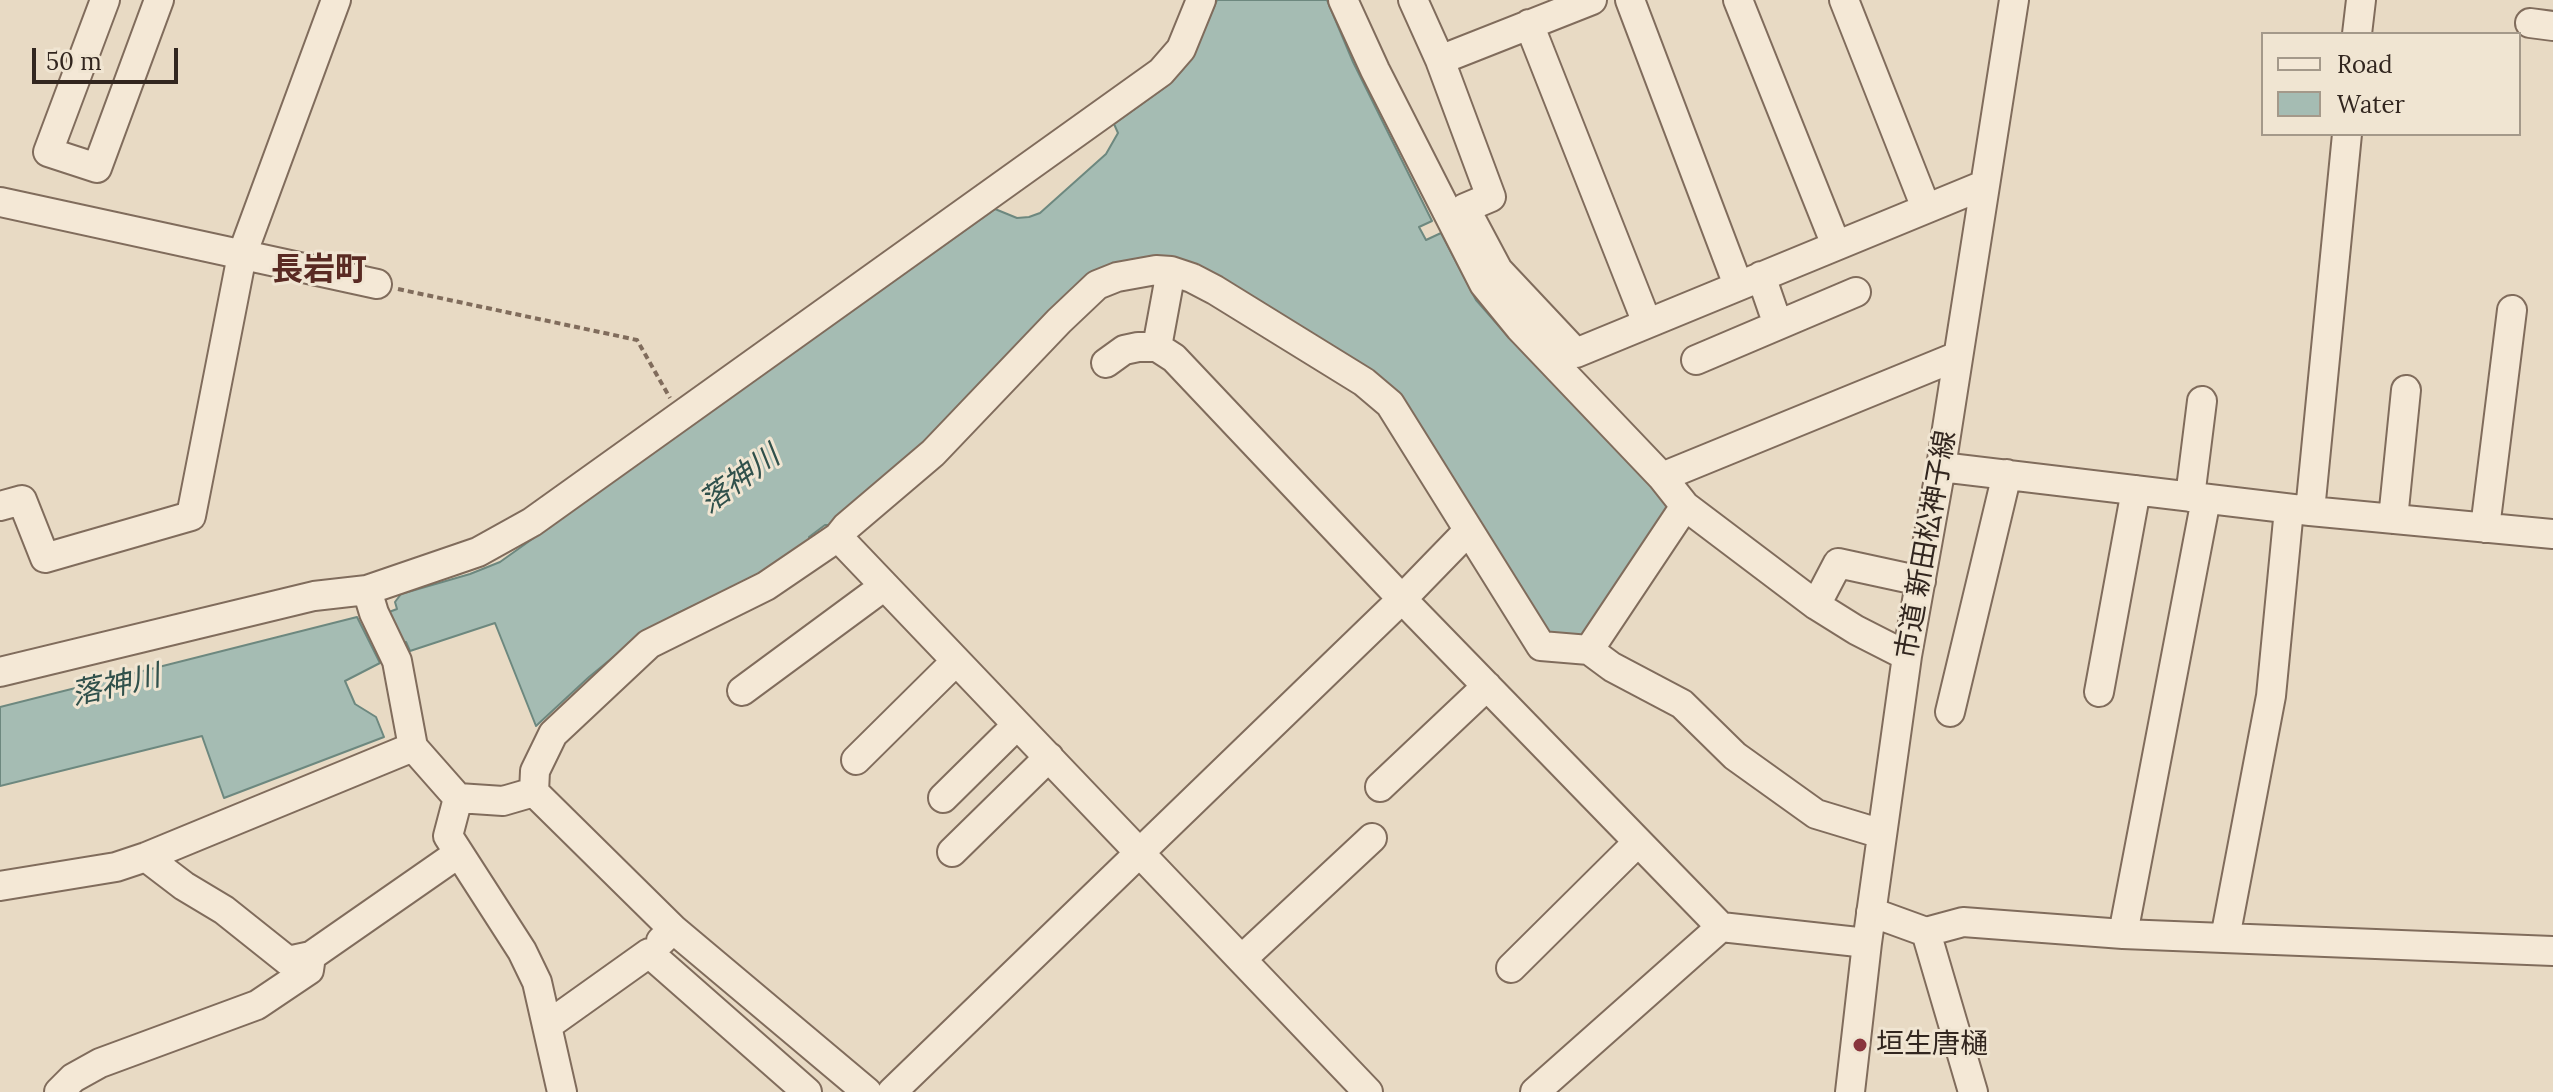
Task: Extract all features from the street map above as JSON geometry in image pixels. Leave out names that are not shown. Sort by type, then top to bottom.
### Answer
[{"type":"street","points":[[105,0],[48,152],[97,168],[159,0]]},
{"type":"street","points":[[0,506],[22,500],[45,558],[191,516],[242,255],[336,0]]},
{"type":"street","points":[[0,672],[314,596],[370,602],[478,552],[532,522],[1161,72],[1181,49],[1201,0]]},
{"type":"street","points":[[1343,0],[1375,70],[1484,284],[1520,328],[1662,477],[1685,506],[1816,605],[1907,656]]},
{"type":"street","points":[[1413,0],[1440,60],[1491,197],[1465,208],[1498,270],[1576,353],[1984,185]]},
{"type":"street","points":[[1440,60],[1592,0]]},
{"type":"street","points":[[1630,0],[1750,281],[1778,325]]},
{"type":"street","points":[[1738,0],[1836,245]]},
{"type":"street","points":[[1844,0],[1926,208]]},
{"type":"street","name":"市道 新田松神子線","points":[[1850,1092],[1871,912],[1907,656],[1941,467],[2014,0]]},
{"type":"street","points":[[2357,32],[2361,0]]},
{"type":"street","points":[[1529,24],[1647,323]]},
{"type":"street","points":[[2225,938],[2271,696],[2300,510],[2347,136]]},
{"type":"street","points":[[0,202],[377,284]]},
{"type":"street","points":[[867,1092],[673,929],[534,792],[535,771],[553,734],[649,644],[766,586],[838,537],[933,453],[1097,285],[1117,277],[1156,270],[1192,278],[1364,382],[1390,404],[1541,646],[1589,650],[1612,667],[1682,704],[1735,756],[1816,814],[1882,834]]},
{"type":"street","points":[[1157,347],[1171,271]]},
{"type":"street","points":[[1696,360],[1856,292]]},
{"type":"street","points":[[2485,528],[2512,310]]},
{"type":"street","points":[[1106,363],[1124,350],[1157,347],[1174,358],[1402,599],[1721,927],[1867,943]]},
{"type":"street","points":[[1662,477],[1958,356]]},
{"type":"street","points":[[2393,519],[2406,390]]},
{"type":"street","points":[[2123,934],[2198,498],[2202,401]]},
{"type":"street","points":[[1941,467],[2300,510],[2553,534]]},
{"type":"street","points":[[1950,712],[2007,474]]},
{"type":"street","points":[[2099,692],[2136,490]]},
{"type":"street","points":[[1589,650],[1685,506]]},
{"type":"street","points":[[892,1092],[1402,599],[1468,531]]},
{"type":"street","points":[[838,537],[1368,1092]]},
{"type":"street","points":[[1816,605],[1838,563],[1921,581]]},
{"type":"street","points":[[742,691],[883,587]]},
{"type":"street","points":[[370,602],[397,661],[413,747],[458,798],[503,801],[534,792]]},
{"type":"street","points":[[856,760],[956,661]]},
{"type":"street","points":[[1380,787],[1487,686]]},
{"type":"street","points":[[943,798],[1017,725]]},
{"type":"street","points":[[0,886],[116,867],[146,857],[413,747]]},
{"type":"street","points":[[952,852],[1049,757]]},
{"type":"street","points":[[458,798],[448,836],[522,951],[537,982],[562,1092]]},
{"type":"street","points":[[1242,959],[1372,838]]},
{"type":"street","points":[[1511,968],[1638,842]]},
{"type":"street","points":[[146,857],[184,886],[224,910],[288,961],[311,956],[459,853]]},
{"type":"street","points":[[1871,912],[1926,932],[1963,922],[2123,934],[2553,951]]},
{"type":"street","points":[[1535,1092],[1721,927]]},
{"type":"street","points":[[548,1025],[649,953],[673,929]]},
{"type":"street","points":[[1926,932],[1973,1092]]},
{"type":"street","points":[[649,953],[807,1092]]},
{"type":"street","points":[[59,1092],[73,1078],[100,1063],[257,1005],[309,970],[311,956]]},
{"type":"path","points":[[377,284],[637,340],[671,399]]},
{"type":"water","name":"落神川","points":[[1217,0],[1327,0],[1353,62],[1432,221],[1419,227],[1426,240],[1441,233],[1476,300],[1671,507],[1583,638],[1548,632],[1401,403],[1171,258],[1159,256],[1105,268],[925,444],[829,525],[809,537],[810,541],[753,578],[674,615],[639,636],[536,726],[495,623],[410,651],[406,642],[402,643],[389,612],[397,609],[395,602],[401,594],[500,562],[995,209],[1017,218],[1040,213],[1106,154],[1118,133],[1114,124],[1168,85],[1184,68],[1193,56]]},
{"type":"water","name":"落神川","points":[[357,617],[380,663],[345,681],[355,704],[376,717],[384,737],[224,798],[202,736],[0,786],[0,707]]},
{"type":"place","name":"垣生唐樋","points":[[1860,1045]]},
{"type":"district","name":"長岩町","points":[[319,271]]}]
